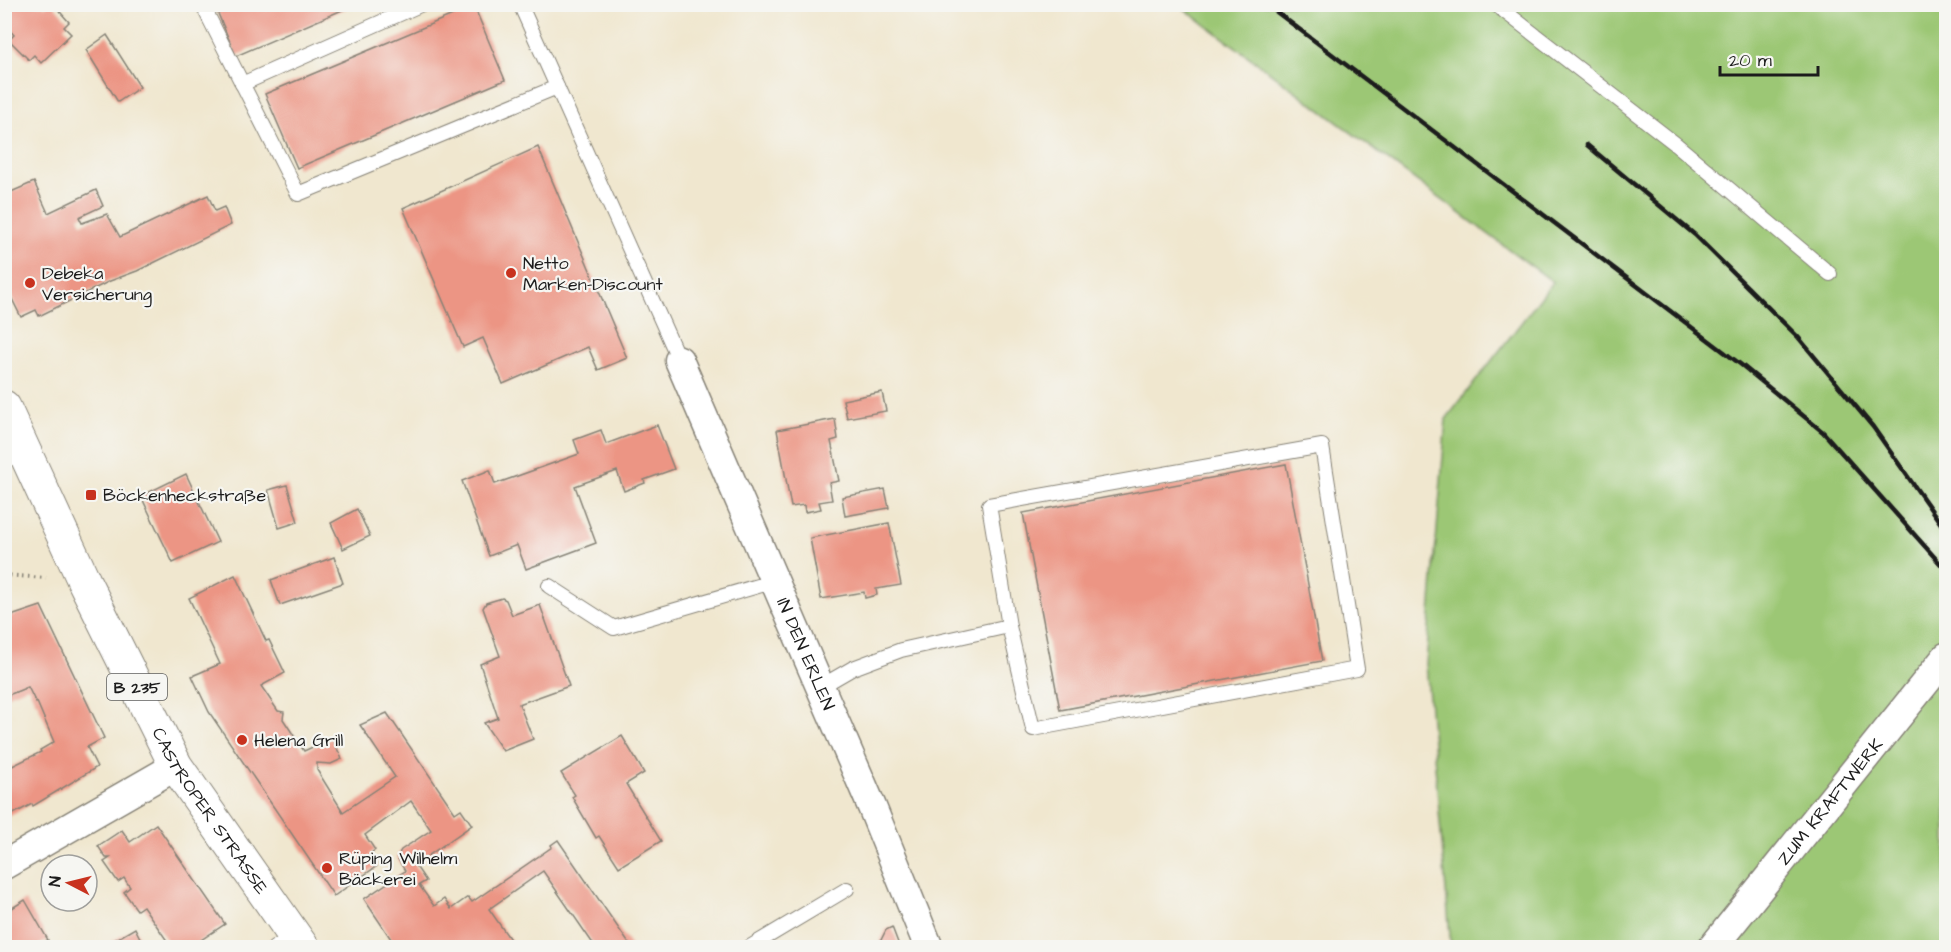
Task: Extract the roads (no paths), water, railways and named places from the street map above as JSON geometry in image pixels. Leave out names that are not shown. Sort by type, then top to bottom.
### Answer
[{"type":"main road","name":"CASTROPER STRASSE","points":[[4,407],[84,581],[176,766],[290,944]]},
{"type":"street","name":"IN DEN ERLEN","points":[[679,360],[872,807],[929,948]]},
{"type":"street","name":"ZUM KRAFTWERK","points":[[1712,948],[1947,657]]},
{"type":"street","points":[[4,865],[176,766]]},
{"type":"lane","points":[[202,4],[298,194],[557,87]]},
{"type":"lane","points":[[242,84],[422,4]]},
{"type":"lane","points":[[520,4],[679,360]]},
{"type":"lane","points":[[1496,4],[1677,145],[1830,274]]},
{"type":"lane","points":[[1322,446],[1358,669],[1033,729],[1009,626],[989,505],[1322,446]]},
{"type":"lane","points":[[549,586],[614,628],[775,581]]},
{"type":"lane","points":[[820,687],[854,668],[901,650],[1009,626]]},
{"type":"lane","points":[[748,948],[847,890]]},
{"type":"railway","points":[[1266,4],[1744,367],[1823,432],[1946,570]]},
{"type":"railway","points":[[1587,145],[1695,235],[1798,337],[1873,427],[1946,531]]},
{"type":"place","name":"Netto Marken-Discount","points":[[511,273]]},
{"type":"place","name":"Debeka Versicherung","points":[[30,283]]},
{"type":"place","name":"Böckenheckstraße","points":[[91,495]]},
{"type":"place","name":"Helena Grill","points":[[242,740]]},
{"type":"place","name":"Rüping Wilhelm Bäckerei","points":[[327,868]]}]
